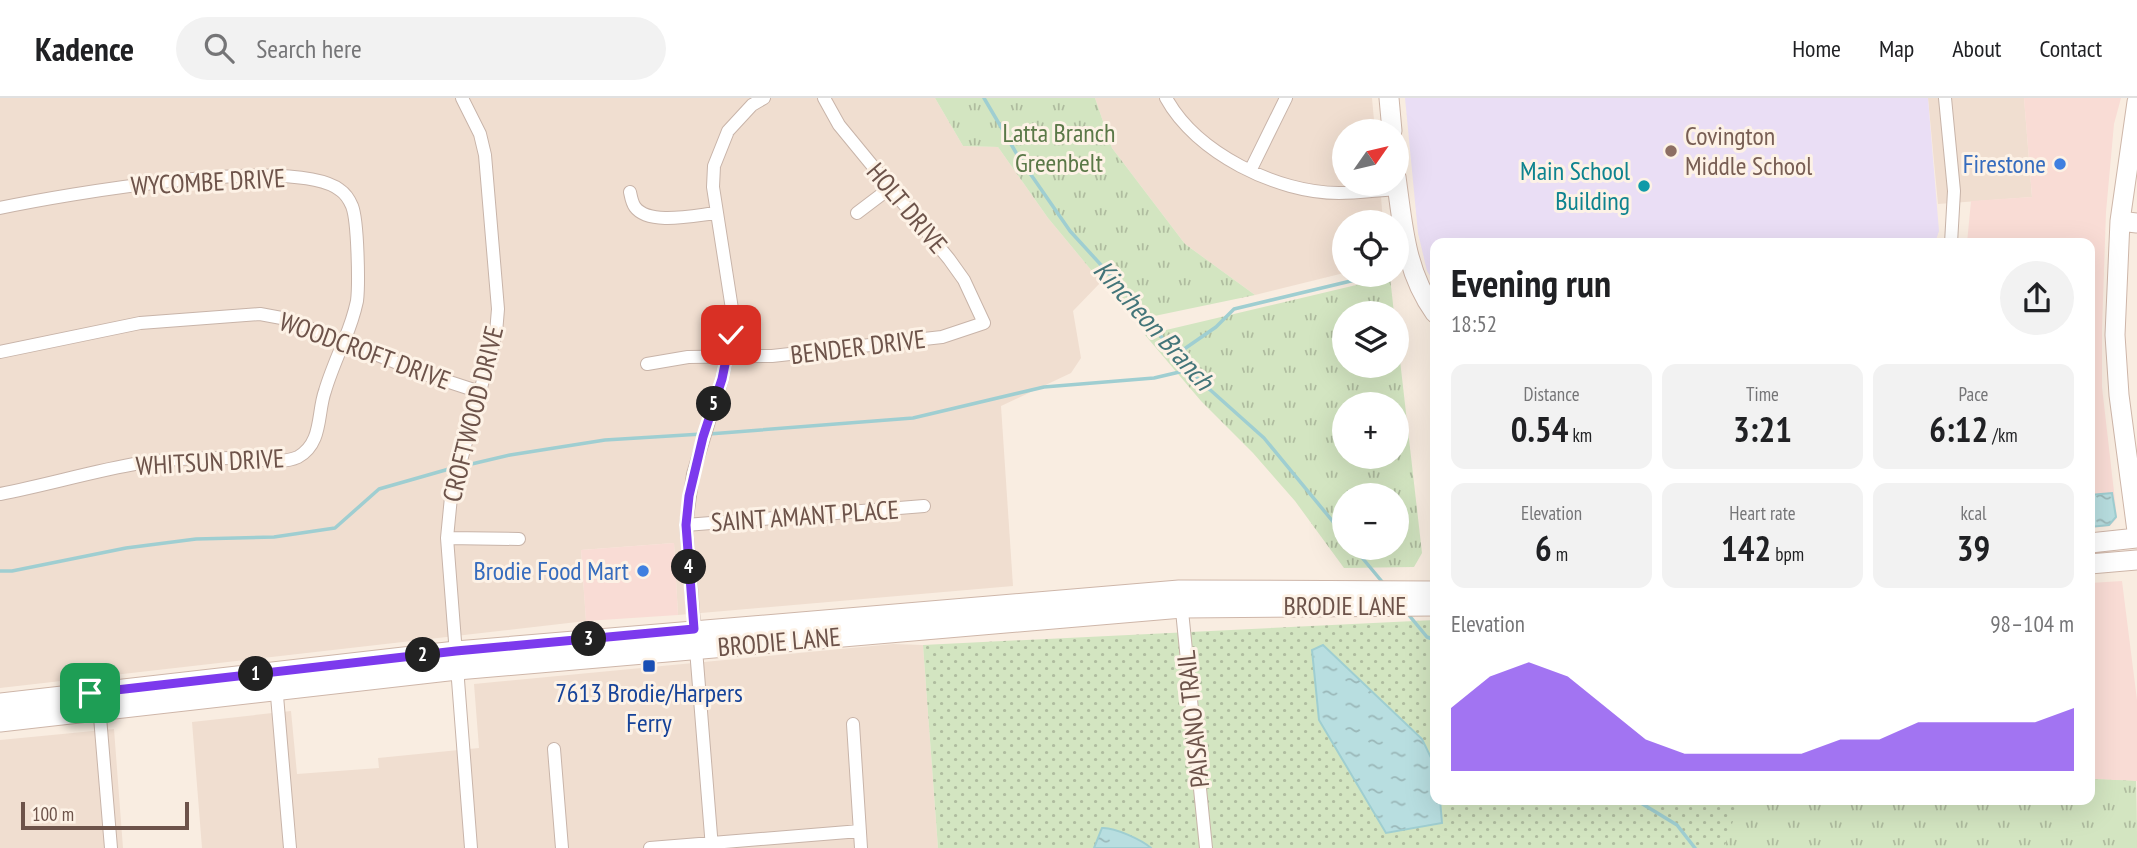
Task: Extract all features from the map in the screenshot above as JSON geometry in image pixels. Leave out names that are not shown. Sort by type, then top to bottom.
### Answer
[{"type":"main road","points":[[1389,98],[1391,119]]},
{"type":"main road","points":[[2137,102],[2128,222],[2115,335],[2119,395],[2137,531]]},
{"type":"main road","points":[[1398,196],[1408,260],[1419,288],[1430,305]]},
{"type":"main road","points":[[2095,542],[2137,538]]},
{"type":"main road","points":[[2095,564],[2137,560]]},
{"type":"main road","name":"BRODIE LANE","points":[[0,703],[99,701],[457,661],[1180,599],[1359,598],[1430,591]]},
{"type":"main road","name":"BRODIE LANE","points":[[1359,598],[1430,605]]},
{"type":"main road","name":"BRODIE LANE","points":[[0,722],[99,701]]},
{"type":"street","name":"CROFTWOOD DRIVE","points":[[462,98],[480,134],[485,156],[498,309],[496,333],[451,497],[447,537],[471,848]]},
{"type":"street","points":[[711,846],[686,525],[699,451],[722,379],[731,335],[732,309],[713,187],[714,166],[720,147],[737,120],[764,98]]},
{"type":"street","name":"HOLT DRIVE","points":[[824,98],[838,125],[964,280],[984,323]]},
{"type":"street","points":[[1166,98],[1178,117],[1200,139],[1229,159],[1277,181],[1314,191],[1332,193]]},
{"type":"street","points":[[1251,170],[1286,98]]},
{"type":"street","points":[[1945,98],[1954,205],[1951,238]]},
{"type":"street","name":"WYCOMBE DRIVE","points":[[0,208],[110,187],[251,175],[275,175],[325,182],[347,196],[353,209],[359,282],[357,302],[344,343]]},
{"type":"street","points":[[857,213],[890,187]]},
{"type":"street","points":[[630,192],[634,206],[641,213],[658,219],[717,213]]},
{"type":"street","name":"WOODCROFT DRIVE","points":[[0,352],[140,323],[260,314],[287,319],[425,374],[480,392]]},
{"type":"street","name":"BENDER DRIVE","points":[[647,364],[688,357],[772,356],[942,337],[984,323]]},
{"type":"street","name":"WHITSUN DRIVE","points":[[0,494],[143,463],[241,458],[282,461],[296,458],[305,452],[313,441],[324,393],[344,343]]},
{"type":"street","name":"SAINT AMANT PLACE","points":[[686,525],[924,506]]},
{"type":"street","points":[[447,537],[519,539]]},
{"type":"street","name":"PAISANO TRAIL","points":[[1180,599],[1206,848]]},
{"type":"street","points":[[276,681],[290,848]]},
{"type":"street","points":[[99,701],[111,848]]},
{"type":"street","points":[[853,724],[861,848]]},
{"type":"street","points":[[554,749],[562,848]]},
{"type":"street","points":[[650,848],[711,846],[860,831]]},
{"type":"shaded area","points":[[0,98],[935,98],[963,146],[998,147],[1048,218],[1101,282],[1073,311],[1081,358],[1071,373],[1001,406],[1013,586],[678,615],[674,543],[581,550],[586,621],[0,688]]},
{"type":"shaded area","points":[[1095,98],[1372,98],[1374,119],[1332,119],[1332,196],[1381,196],[1382,210],[1332,210],[1332,276],[1255,295],[1185,244],[1112,148]]},
{"type":"shaded area","name":"Covington Middle School","points":[[1405,98],[1928,98],[1939,231],[1937,238],[1430,238],[1430,276],[1418,233]]},
{"type":"shaded area","points":[[1928,98],[2024,98],[2032,197],[1938,204]]},
{"type":"shaded area","points":[[2024,98],[2121,98],[2114,124],[2106,212],[2102,329],[2102,387],[2117,518],[2110,526],[2095,528],[2095,238],[1967,238],[1971,201],[2032,197]]},
{"type":"shaded area","points":[[674,543],[678,615],[586,621],[581,550]]},
{"type":"shaded area","points":[[2122,581],[2137,700],[2137,781],[2095,779],[2095,583]]},
{"type":"shaded area","points":[[893,644],[923,645],[938,848],[202,848],[192,722],[291,711],[297,774],[379,768],[378,758],[479,748],[474,684]]},
{"type":"shaded area","points":[[114,729],[123,848],[0,848],[0,740]]},
{"type":"green space","name":"Latta Branch Greenbelt","points":[[935,98],[1095,98],[1112,148],[1185,244],[1255,295],[1140,319],[1101,282],[1048,218],[998,147],[963,146]]},
{"type":"green space","points":[[1348,287],[1391,287],[1393,301],[1332,301],[1332,378],[1402,378],[1404,392],[1332,392],[1332,469],[1409,469],[1409,439],[1422,553],[1414,567],[1344,568],[1338,560],[1409,560],[1409,483],[1332,483],[1332,552],[1295,501],[1253,453],[1201,401],[1145,335]]},
{"type":"green space","points":[[1430,620],[1430,805],[2095,805],[2095,779],[2136,781],[2137,848],[938,848],[923,645]]},
{"type":"green space","points":[[2095,779],[2136,781],[2137,848],[1724,848],[1738,805],[2095,805]]},
{"type":"water","points":[[2112,493],[2116,517],[2109,525],[2095,526],[2095,495]]},
{"type":"water","points":[[1323,645],[1422,739],[1430,756],[1430,805],[1440,805],[1442,823],[1386,833],[1319,720],[1312,650]]},
{"type":"water","points":[[1102,828],[1128,835],[1151,848],[1094,848]]},
{"type":"waterway","name":"Kincheon Branch","points":[[984,98],[1018,156],[1070,231],[1123,289],[1188,370],[1264,438],[1332,520]]},
{"type":"waterway","points":[[1177,354],[1216,327],[1234,309],[1332,286]]},
{"type":"waterway","points":[[709,434],[913,418],[1044,387],[1154,378],[1188,370]]},
{"type":"waterway","points":[[463,466],[510,455],[605,440],[702,434]]},
{"type":"waterway","points":[[0,571],[12,571],[126,548],[196,539],[274,537],[335,528],[379,489],[456,467]]},
{"type":"waterway","name":"Kincheon Branch","points":[[1364,560],[1384,584]]},
{"type":"waterway","name":"Kincheon Branch","points":[[1408,614],[1430,638]]},
{"type":"waterway","name":"Kincheon Branch","points":[[1644,805],[1677,825],[1695,848]]},
{"type":"place","name":"Covington Middle School","points":[[1671,151]]},
{"type":"place","name":"Firestone","points":[[2060,164]]},
{"type":"place","name":"Main School Building","points":[[1644,186]]},
{"type":"place","name":"Brodie Food Mart","points":[[643,571]]},
{"type":"place","name":"7613 Brodie/Harpers Ferry","points":[[649,666]]},
{"type":"route","points":[[90,693],[456,651],[694,629],[686,525],[689,496],[703,437],[722,379],[731,335]]}]
